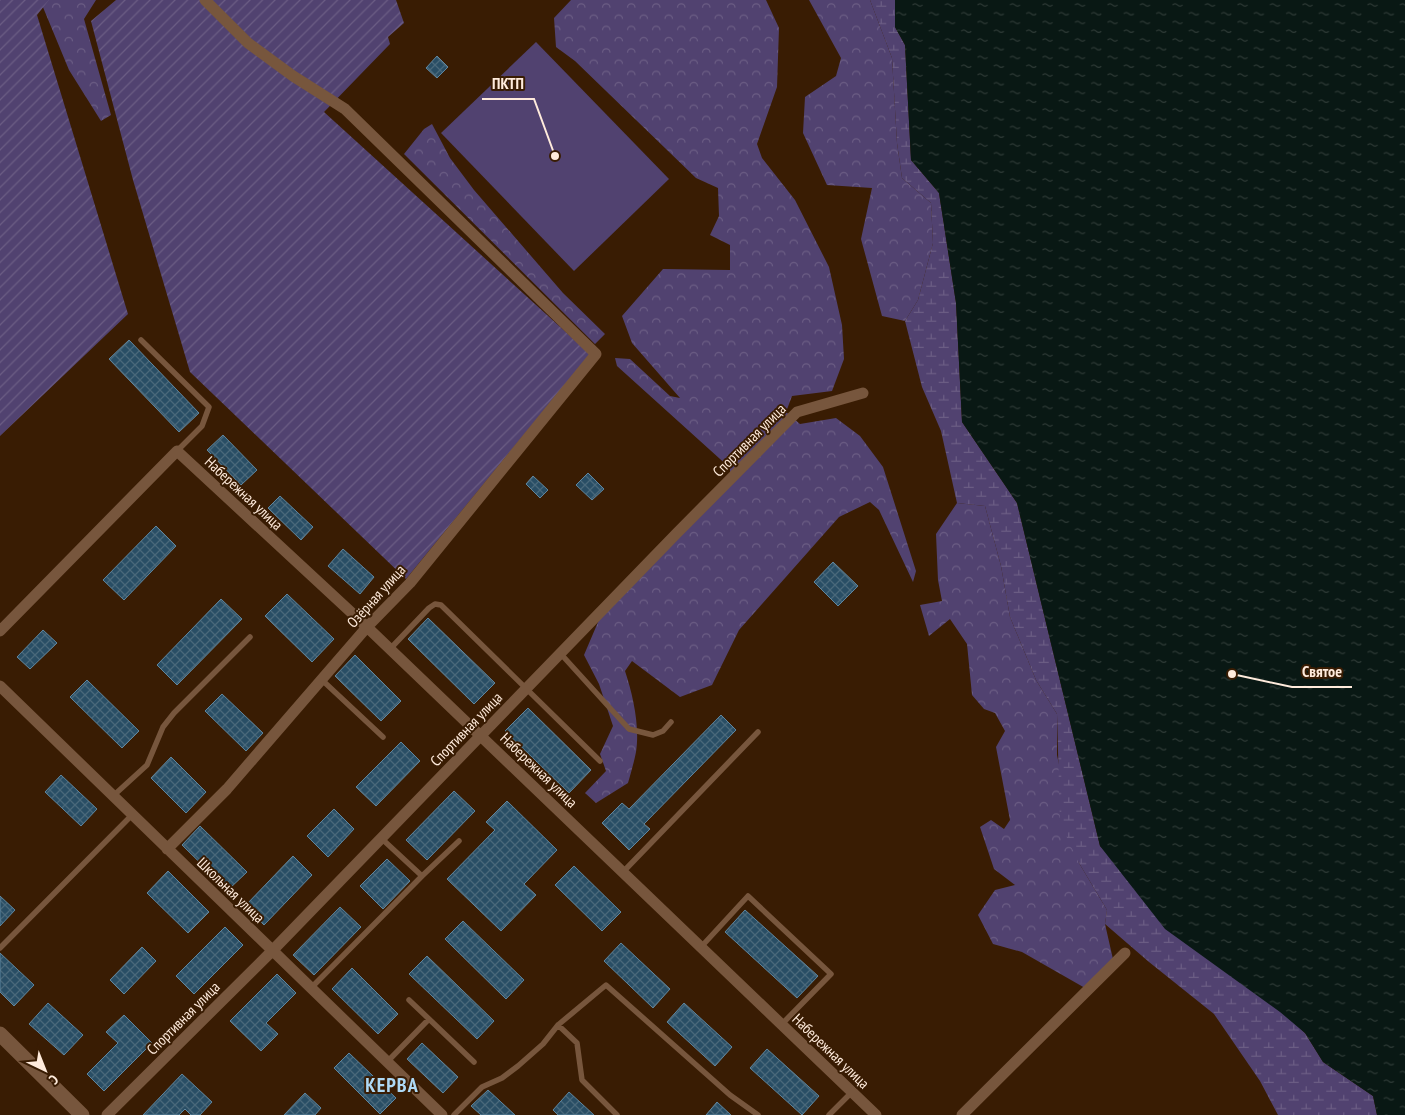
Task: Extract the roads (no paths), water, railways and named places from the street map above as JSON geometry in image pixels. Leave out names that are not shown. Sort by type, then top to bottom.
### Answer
[{"type":"street","name":"Озёрная улица","points":[[167,849],[227,789],[367,627],[410,583],[596,354],[345,109],[293,76],[248,43],[205,0]]},
{"type":"street","name":"Спортивная улица","points":[[107,1115],[272,951],[560,653],[798,412],[863,393]]},
{"type":"street","name":"Набережная улица","points":[[177,452],[367,627],[876,1115]]},
{"type":"street","points":[[0,631],[177,452]]},
{"type":"street","name":"Школьная улица","points":[[0,686],[387,1062],[437,1114]]},
{"type":"street","points":[[962,1115],[1125,953]]},
{"type":"street","points":[[0,1034],[82,1115]]},
{"type":"lane","points":[[141,340],[209,407],[202,426],[177,452]]},
{"type":"lane","points":[[390,649],[429,608],[435,604],[441,605],[600,761]]},
{"type":"lane","points":[[113,796],[147,766],[163,727],[174,713],[250,637]]},
{"type":"lane","points":[[560,653],[629,729],[653,735],[663,731],[671,722]]},
{"type":"lane","points":[[322,680],[383,737]]},
{"type":"lane","points":[[623,872],[758,732]]},
{"type":"lane","points":[[0,948],[132,815]]},
{"type":"lane","points":[[381,838],[422,876]]},
{"type":"lane","points":[[311,988],[459,841]]},
{"type":"lane","points":[[701,947],[748,896],[831,974],[782,1024]]},
{"type":"lane","points":[[454,1115],[482,1087],[502,1078],[518,1066],[543,1044],[558,1025],[606,985],[730,1095],[758,1115]]},
{"type":"lane","points":[[409,1000],[474,1062]]},
{"type":"lane","points":[[387,1062],[429,1019]]},
{"type":"lane","points":[[558,1025],[577,1043],[582,1080],[617,1115]]},
{"type":"lane","points":[[829,1115],[852,1092]]},
{"type":"water","points":[[895,0],[1405,0],[1405,1115],[1377,1115],[1373,1096],[1323,1062],[1305,1033],[1280,1012],[1165,929],[1100,846],[1017,503],[962,422],[956,303],[939,193],[911,160],[905,45],[895,27]]},
{"type":"place","name":"ПКТП","points":[[555,156]]},
{"type":"place","name":"Святое","points":[[1232,674]]},
{"type":"district","name":"КЕРВА","points":[[392,1085]]}]
